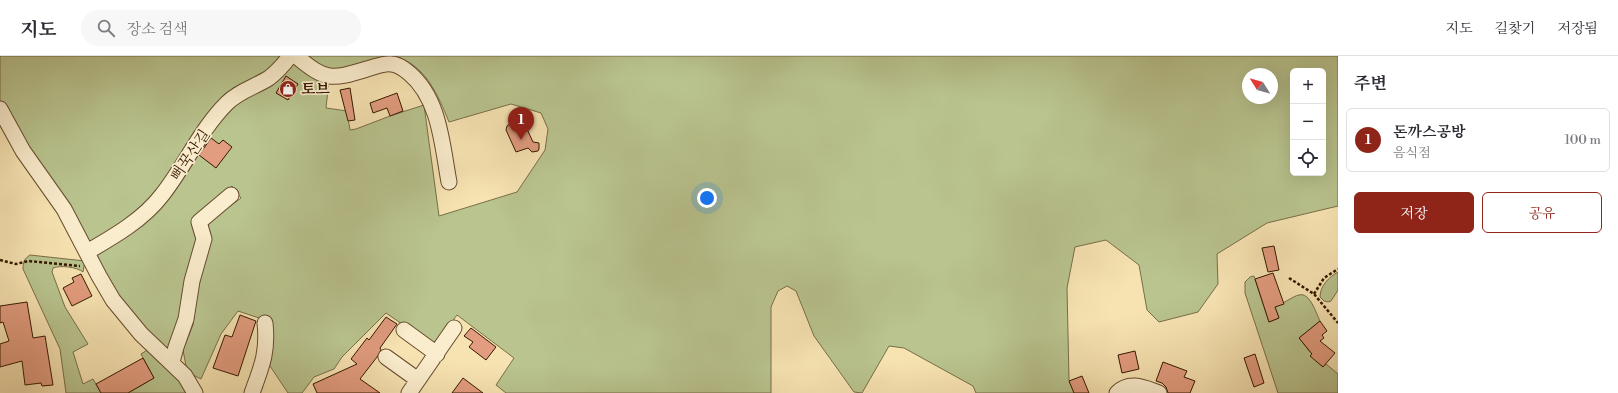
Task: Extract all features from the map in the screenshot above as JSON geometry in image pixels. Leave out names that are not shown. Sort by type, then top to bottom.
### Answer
[{"type":"street","name":"뻐꾹산길","points":[[87,252],[128,226],[146,212],[161,197],[197,142],[227,103],[240,92],[269,78],[290,56]]},
{"type":"street","points":[[296,56],[315,70],[332,77],[342,77],[392,63],[403,68],[414,77],[424,89],[432,104],[438,123],[450,182]]},
{"type":"street","points":[[0,109],[23,151],[64,209],[113,300],[141,334],[185,376],[195,393]]},
{"type":"street","points":[[172,362],[186,319],[192,281],[204,239],[199,222],[231,195]]},
{"type":"street","points":[[252,393],[266,353],[265,323]]},
{"type":"street","points":[[409,393],[454,328]]},
{"type":"street","points":[[404,330],[437,354]]},
{"type":"street","points":[[386,357],[418,380]]},
{"type":"street","points":[[1117,393],[1124,387],[1132,385],[1142,386],[1160,393]]},
{"type":"path","points":[[0,260],[16,264],[21,261],[28,261],[95,268]]},
{"type":"path","points":[[1314,294],[1324,278],[1338,269]]},
{"type":"path","points":[[1289,278],[1314,294],[1338,323]]},
{"type":"green space","points":[[0,56],[280,56],[272,67],[257,78],[233,88],[195,135],[161,189],[138,212],[96,242],[89,242],[0,102]]},
{"type":"green space","points":[[308,56],[383,56],[354,67],[335,69],[326,68]]},
{"type":"green space","points":[[394,56],[1338,56],[1338,206],[1267,223],[1217,254],[1218,284],[1198,312],[1159,322],[1147,310],[1139,265],[1106,240],[1075,247],[1067,288],[1069,380],[1074,393],[976,393],[973,386],[904,348],[889,346],[862,393],[854,392],[814,336],[796,291],[787,286],[778,291],[771,307],[771,393],[506,393],[496,385],[514,358],[457,315],[436,343],[431,344],[386,313],[342,357],[334,369],[314,377],[302,393],[288,393],[268,363],[268,317],[259,318],[238,311],[221,334],[201,379],[193,375],[186,366],[183,350],[193,325],[198,288],[211,239],[207,223],[241,198],[232,186],[193,218],[197,238],[180,319],[167,352],[130,316],[96,257],[203,144],[236,101],[291,64],[296,64],[329,81],[326,108],[347,111],[350,130],[424,105],[439,216],[517,192],[545,150],[548,129],[541,113],[511,104],[449,122],[435,91],[422,73],[405,60]]},
{"type":"green space","points":[[30,255],[85,261],[83,272],[73,268],[56,267],[53,268],[52,272],[65,307],[88,344],[73,352],[83,384],[93,379],[101,393],[66,393],[60,349],[23,269],[24,261]]},
{"type":"green space","points":[[1338,272],[1338,290],[1331,301],[1324,301],[1320,297],[1323,286],[1331,276]]},
{"type":"green space","points":[[1254,276],[1269,322],[1279,318],[1275,307],[1299,295],[1303,295],[1309,300],[1320,321],[1299,338],[1312,354],[1311,356],[1323,367],[1326,364],[1338,374],[1338,393],[1278,393],[1245,293],[1245,282],[1250,277]]},
{"type":"green space","points":[[149,349],[163,359],[190,393],[128,393],[154,378],[141,354]]},
{"type":"building","points":[[286,76],[298,84],[288,100],[276,93]]},
{"type":"building","points":[[350,88],[355,120],[348,121],[340,90]]},
{"type":"building","points":[[397,93],[403,111],[390,116],[387,108],[373,113],[370,103]]},
{"type":"building","points":[[511,123],[517,126],[521,124],[524,130],[527,129],[533,142],[539,143],[538,151],[532,152],[528,148],[516,152],[506,130],[507,126]]},
{"type":"building","points":[[211,138],[219,144],[223,140],[232,147],[216,168],[199,155]]},
{"type":"building","points":[[1274,246],[1279,270],[1268,272],[1262,248]]},
{"type":"building","points":[[1273,273],[1284,304],[1275,307],[1279,318],[1269,322],[1255,279]]},
{"type":"building","points":[[81,274],[92,296],[72,306],[63,288],[74,282],[72,278]]},
{"type":"building","points":[[27,302],[33,338],[45,336],[53,385],[42,386],[41,383],[25,385],[22,361],[0,367],[0,344],[9,341],[3,322],[0,323],[0,306]]},
{"type":"building","points":[[240,315],[256,321],[238,376],[213,368],[225,335],[232,337]]},
{"type":"building","points":[[386,317],[397,324],[380,348],[381,350],[377,357],[360,379],[380,393],[317,393],[313,384],[357,364],[351,359],[367,338],[369,340]]},
{"type":"building","points":[[1320,321],[1327,331],[1322,335],[1324,338],[1320,341],[1335,353],[1323,367],[1310,356],[1312,354],[1299,338]]},
{"type":"building","points":[[471,328],[496,347],[486,360],[469,347],[473,342],[464,336]]},
{"type":"building","points":[[1135,351],[1139,369],[1122,373],[1118,355]]},
{"type":"building","points":[[1255,354],[1264,383],[1254,387],[1244,358]]},
{"type":"building","points":[[143,358],[154,378],[128,393],[101,393],[96,384]]},
{"type":"building","points":[[1163,362],[1187,371],[1184,377],[1195,381],[1190,393],[1168,393],[1166,387],[1162,383],[1156,381]]},
{"type":"building","points":[[1082,376],[1089,393],[1074,393],[1069,381]]},
{"type":"building","points":[[463,378],[483,393],[452,393]]},
{"type":"place","name":"토브","points":[[288,89]]},
{"type":"place","name":"돈까스공방","points":[[521,140]]}]
